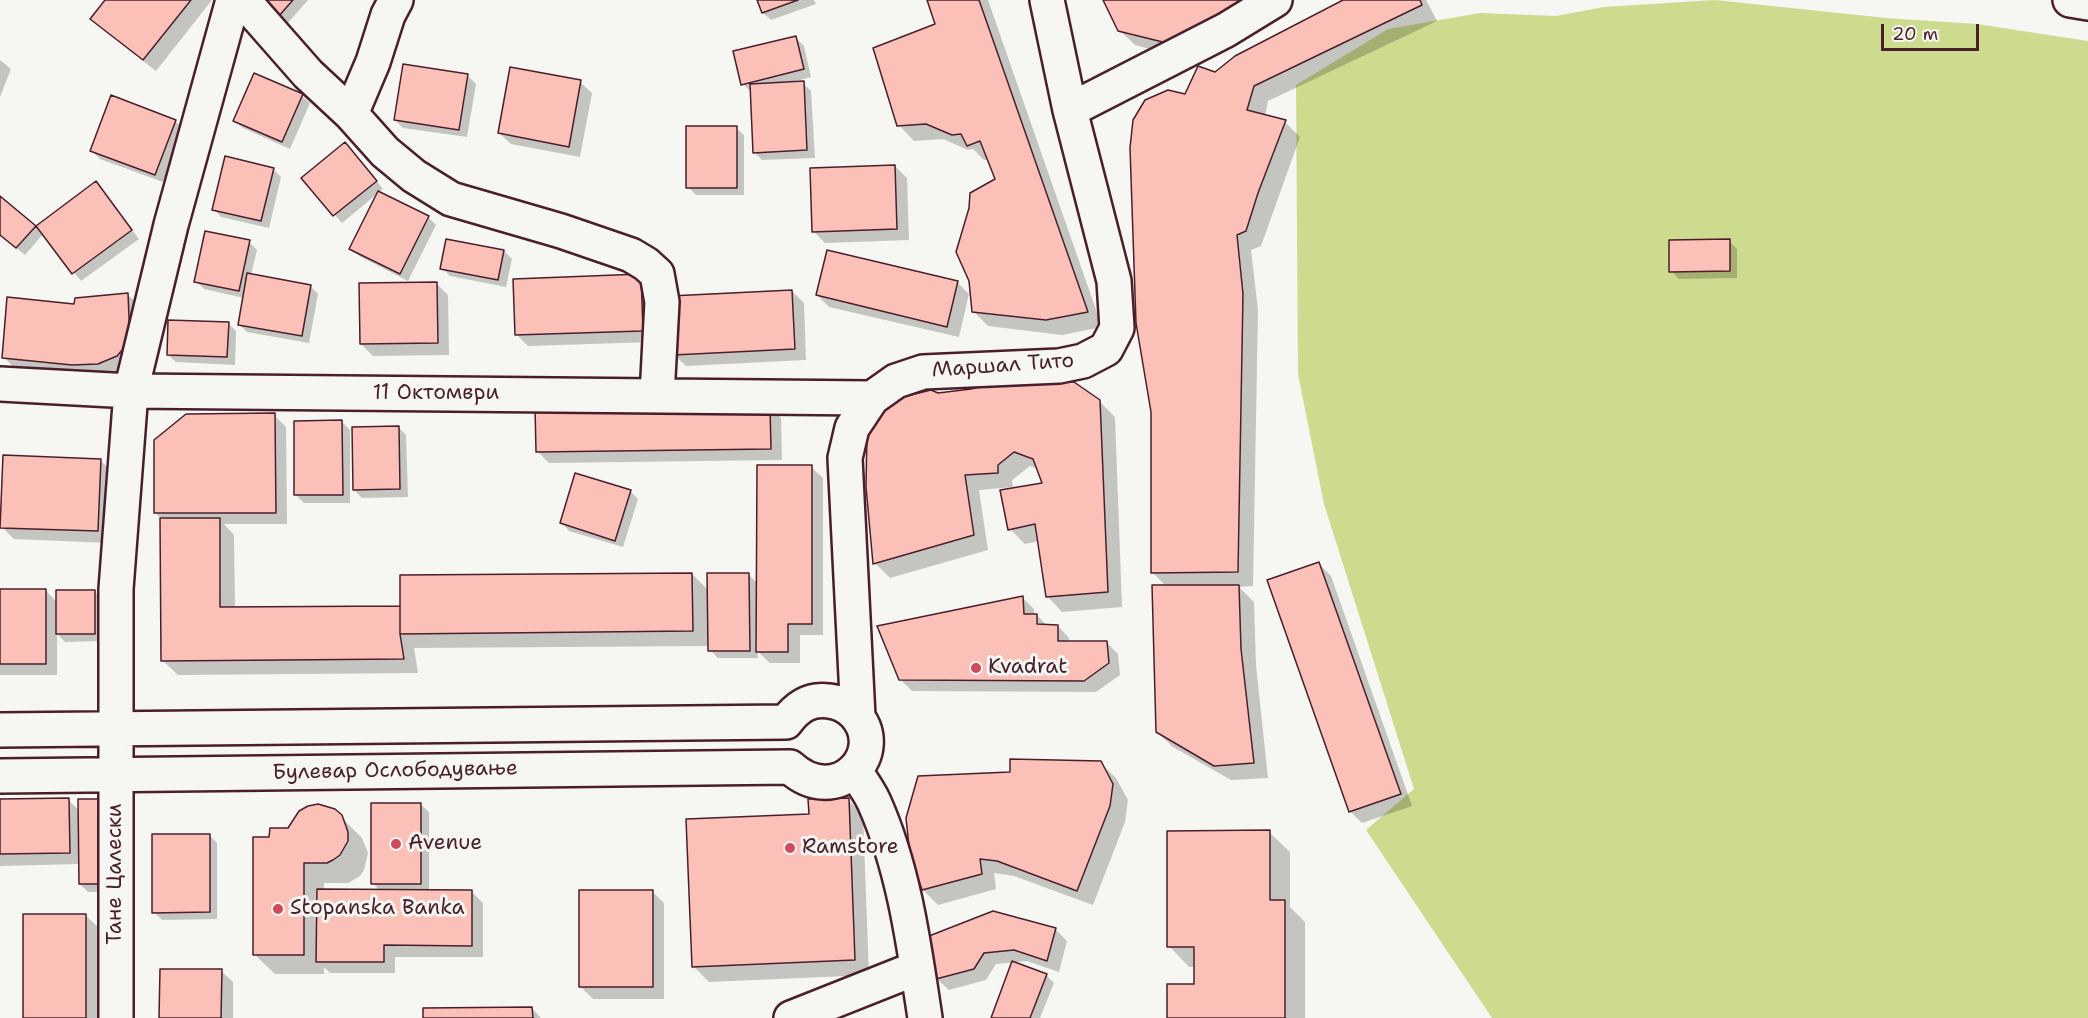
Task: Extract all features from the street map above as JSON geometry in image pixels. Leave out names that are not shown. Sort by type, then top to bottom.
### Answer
[{"type":"street","name":"Тане Цалески","points":[[116,1018],[116,589],[131,391],[171,225],[233,0]]},
{"type":"street","points":[[243,0],[308,74],[351,114],[385,153],[414,176],[451,199],[561,231],[631,255],[657,274],[662,302],[657,396]]},
{"type":"street","points":[[351,114],[373,62],[388,15],[396,0]]},
{"type":"street","name":"Маршал Тито","points":[[854,770],[862,758],[866,744],[865,730],[858,717],[845,458],[852,428],[872,398],[896,381],[922,372],[1059,366],[1083,361],[1106,349],[1117,328],[1114,281],[1070,110],[1047,0]]},
{"type":"street","points":[[1070,110],[1226,30],[1275,0]]},
{"type":"street","points":[[2070,0],[2088,3]]},
{"type":"street","name":"11 Октомври","points":[[0,384],[131,391],[872,398]]},
{"type":"street","name":"Булевар Ослободување","points":[[0,730],[786,722],[795,710],[807,703],[821,700],[836,701],[848,707],[858,717]]},
{"type":"street","name":"Булевар Ослободување","points":[[0,776],[790,767],[801,777],[814,782],[829,783],[843,779],[854,770]]},
{"type":"street","points":[[854,770],[873,800],[896,861],[925,1018]]},
{"type":"street","points":[[791,1018],[917,968]]},
{"type":"green space","points":[[1715,0],[1886,18],[1977,24],[2088,41],[2088,1018],[1492,1018],[1366,830],[1414,789],[1324,504],[1298,374],[1296,85],[1388,29],[1480,13],[1556,16],[1604,7]]},
{"type":"building","points":[[105,0],[191,0],[143,60],[90,19]]},
{"type":"building","points":[[259,0],[293,0],[278,17]]},
{"type":"building","points":[[757,0],[798,0],[762,13]]},
{"type":"building","points":[[927,0],[979,0],[1088,312],[1046,320],[972,312],[969,281],[956,252],[969,208],[970,193],[995,179],[980,141],[967,146],[961,134],[952,135],[926,124],[897,126],[873,48],[935,24]]},
{"type":"building","points":[[1103,0],[1255,0],[1179,46],[1118,31]]},
{"type":"building","points":[[1343,0],[1420,0],[1422,5],[1254,86],[1247,110],[1286,120],[1246,231],[1237,235],[1243,294],[1238,572],[1151,573],[1151,412],[1136,323],[1130,148],[1133,120],[1145,100],[1168,90],[1185,94],[1198,66],[1215,72],[1235,56]]},
{"type":"building","points":[[796,36],[804,69],[741,85],[733,51]]},
{"type":"building","points":[[403,64],[468,74],[459,130],[394,120]]},
{"type":"building","points":[[510,67],[581,80],[569,147],[498,133]]},
{"type":"building","points":[[254,73],[303,94],[282,142],[233,121]]},
{"type":"building","points":[[804,81],[807,150],[753,153],[750,84]]},
{"type":"building","points":[[111,95],[176,120],[155,175],[90,151]]},
{"type":"building","points":[[686,126],[737,126],[737,188],[686,188]]},
{"type":"building","points":[[345,142],[377,181],[333,216],[301,178]]},
{"type":"building","points":[[225,156],[274,168],[261,221],[212,210]]},
{"type":"building","points":[[895,165],[897,229],[812,232],[810,168]]},
{"type":"building","points":[[96,181],[132,230],[72,274],[36,226]]},
{"type":"building","points":[[378,191],[429,216],[400,274],[349,249]]},
{"type":"building","points":[[0,196],[36,226],[16,248],[0,235]]},
{"type":"building","points":[[205,231],[250,240],[239,291],[194,282]]},
{"type":"building","points":[[446,239],[504,250],[498,280],[440,269]]},
{"type":"building","points":[[1730,239],[1730,271],[1669,272],[1669,240]]},
{"type":"building","points":[[827,250],[958,281],[947,327],[816,295]]},
{"type":"building","points":[[247,273],[311,285],[302,336],[238,325]]},
{"type":"building","points":[[641,274],[643,331],[515,335],[513,279]]},
{"type":"building","points":[[437,282],[438,343],[360,344],[359,283]]},
{"type":"building","points":[[792,290],[795,349],[673,355],[670,296]]},
{"type":"building","points":[[128,293],[130,341],[117,356],[98,364],[72,365],[2,358],[7,297],[74,304],[75,298]]},
{"type":"building","points":[[168,320],[229,322],[227,357],[167,355]]},
{"type":"building","points":[[1015,379],[1074,382],[1100,400],[1108,592],[1046,597],[1035,524],[1008,530],[1000,490],[1042,483],[1033,459],[1014,452],[998,465],[998,473],[965,475],[974,535],[873,564],[866,487],[867,432],[886,401],[931,390],[938,393],[971,389]]},
{"type":"building","points":[[770,405],[771,449],[536,452],[535,407]]},
{"type":"building","points":[[275,413],[276,513],[154,513],[154,440],[186,414]]},
{"type":"building","points":[[342,420],[343,495],[294,495],[294,421]]},
{"type":"building","points":[[399,426],[400,489],[353,490],[352,427]]},
{"type":"building","points":[[3,455],[101,459],[98,531],[0,528]]},
{"type":"building","points":[[757,465],[812,465],[812,624],[788,624],[788,652],[756,652]]},
{"type":"building","points":[[575,473],[631,490],[615,541],[560,523]]},
{"type":"building","points":[[160,518],[220,518],[220,607],[400,606],[400,634],[404,659],[161,661]]},
{"type":"building","points":[[1319,562],[1401,794],[1349,812],[1267,580]]},
{"type":"building","points":[[692,573],[693,631],[400,634],[400,575]]},
{"type":"building","points":[[707,573],[749,573],[750,651],[708,651]]},
{"type":"building","points":[[1152,585],[1239,585],[1241,649],[1254,763],[1214,766],[1156,732]]},
{"type":"building","points":[[0,589],[46,589],[46,664],[0,664]]},
{"type":"building","points":[[56,590],[95,590],[95,634],[56,634]]},
{"type":"building","points":[[1023,596],[1024,614],[1037,614],[1037,624],[1058,625],[1058,641],[1107,641],[1109,663],[1084,681],[899,680],[877,626]]},
{"type":"building","points":[[1010,759],[1101,761],[1113,784],[1110,806],[1077,891],[997,861],[980,859],[982,874],[922,890],[910,855],[906,818],[918,776],[1010,772]]},
{"type":"building","points":[[69,798],[70,853],[0,854],[0,799]]},
{"type":"building","points":[[849,798],[855,960],[692,967],[686,819],[809,814],[808,799]]},
{"type":"building","points":[[78,799],[113,799],[114,884],[79,884]]},
{"type":"building","name":"Avenue","points":[[371,803],[421,803],[421,884],[371,884]]},
{"type":"building","name":"Stopanska Banka","points":[[318,804],[335,809],[342,815],[348,832],[348,841],[340,855],[327,863],[304,863],[304,955],[253,955],[253,837],[269,837],[270,828],[288,828],[299,811]]},
{"type":"building","points":[[1270,830],[1270,900],[1285,900],[1285,1018],[1167,1018],[1167,984],[1194,984],[1194,947],[1167,947],[1167,831]]},
{"type":"building","points":[[152,834],[210,834],[210,912],[152,913]]},
{"type":"building","points":[[317,889],[472,890],[472,946],[384,945],[384,962],[316,962]]},
{"type":"building","points":[[579,890],[653,890],[653,987],[579,987]]},
{"type":"building","points":[[993,911],[1056,928],[1047,961],[1014,950],[984,953],[974,969],[936,979],[929,936]]},
{"type":"building","points":[[23,914],[86,914],[86,1018],[23,1018]]},
{"type":"building","points":[[1012,961],[1047,974],[1030,1018],[991,1018]]},
{"type":"building","points":[[160,969],[222,969],[221,1018],[159,1018]]},
{"type":"building","points":[[532,1007],[533,1018],[423,1018],[423,1008]]},
{"type":"place","name":"Kvadrat","points":[[976,668]]},
{"type":"place","name":"Avenue","points":[[396,844]]},
{"type":"place","name":"Ramstore","points":[[790,848]]},
{"type":"place","name":"Stopanska Banka","points":[[278,909]]}]
